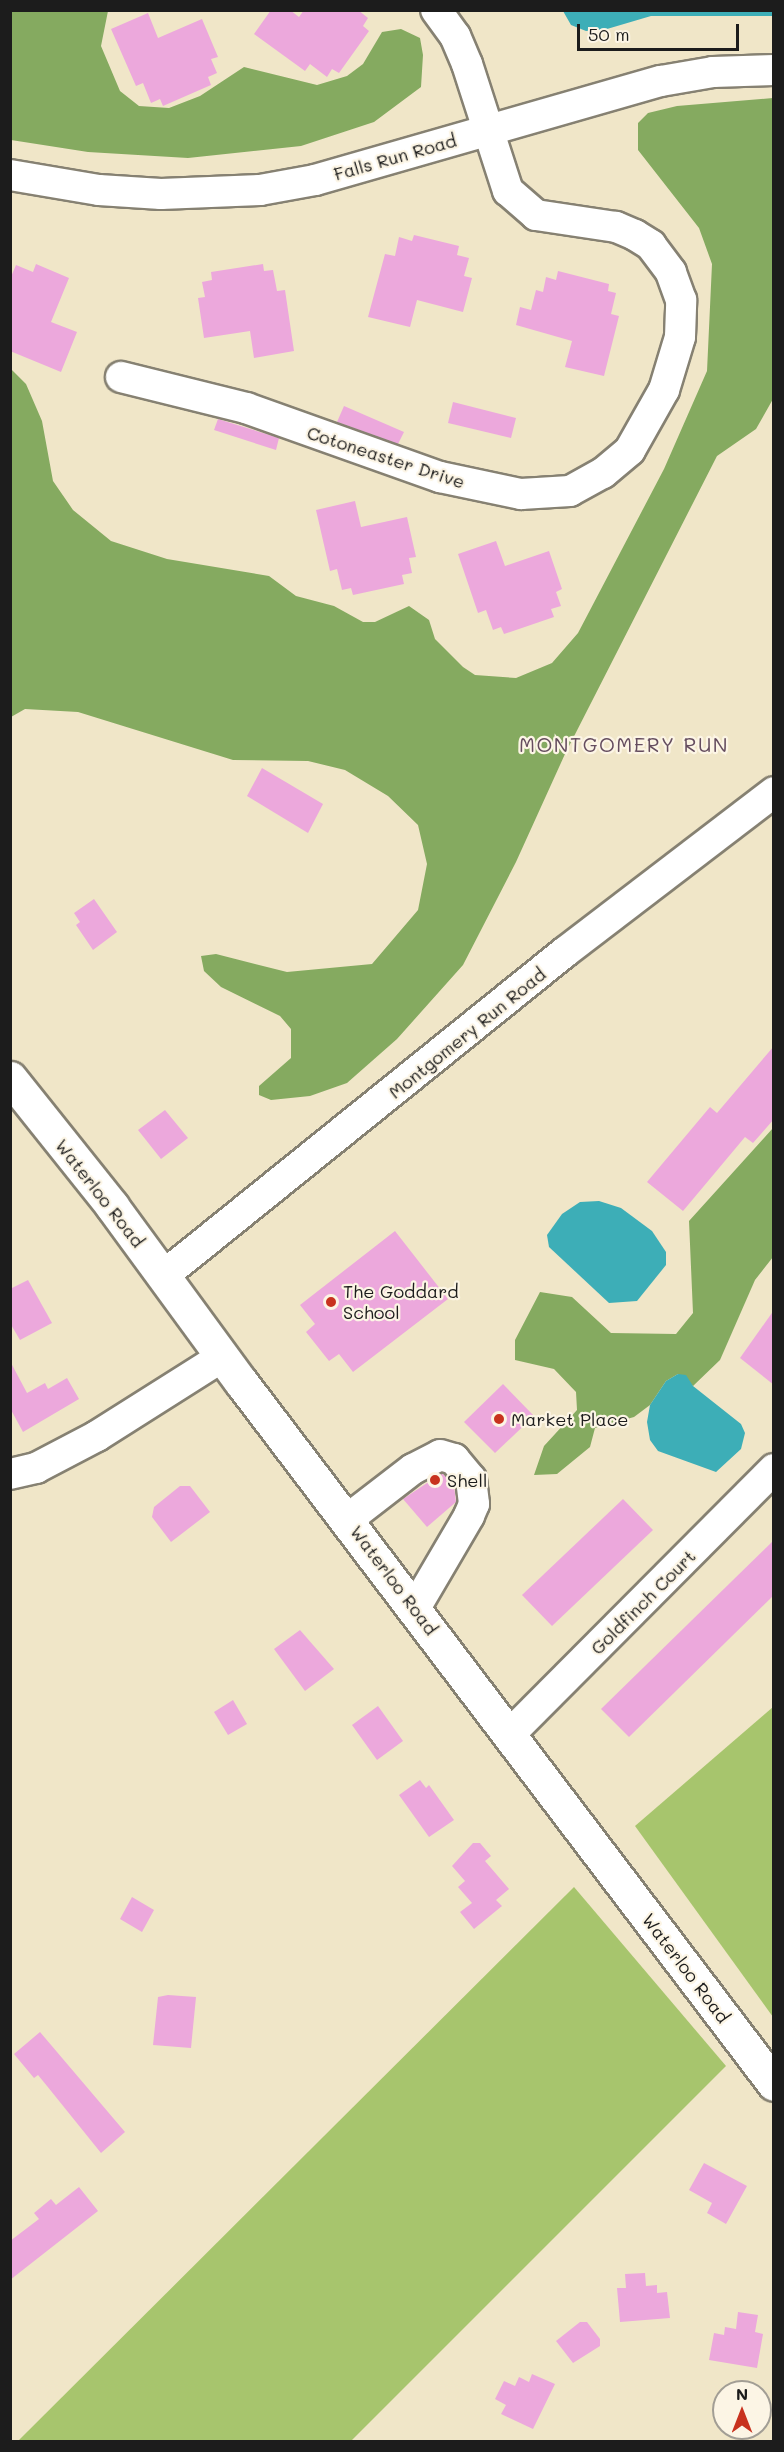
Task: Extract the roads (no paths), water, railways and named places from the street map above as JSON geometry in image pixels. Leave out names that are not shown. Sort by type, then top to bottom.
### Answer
[{"type":"main road","name":"Waterloo Road","points":[[10,1078],[163,1276],[774,2084]]},
{"type":"street","name":"Cotoneaster Drive","points":[[121,376],[246,408],[440,477],[483,488],[548,495],[570,491],[603,473],[630,450],[664,390],[680,338],[681,300],[676,285],[664,259],[635,234],[616,227],[536,215],[522,206],[508,191],[455,36],[436,10]]},
{"type":"street","name":"Falls Run Road","points":[[10,175],[99,190],[213,194],[315,180],[661,81],[713,72],[774,70]]},
{"type":"street","name":"Montgomery Run Road","points":[[163,1276],[565,952],[774,792]]},
{"type":"street","points":[[10,1474],[36,1468],[97,1436],[222,1357]]},
{"type":"street","points":[[348,1520],[413,1469],[440,1455],[454,1459],[471,1479],[474,1504],[469,1516],[415,1608]]},
{"type":"street","name":"Goldfinch Court","points":[[510,1734],[774,1469]]},
{"type":"water","points":[[773,10],[773,16],[651,16],[607,29],[586,31],[571,25],[563,11]]},
{"type":"water","points":[[599,1201],[621,1208],[652,1231],[666,1252],[666,1265],[637,1301],[609,1303],[549,1247],[547,1235],[562,1214],[580,1202]]},
{"type":"water","points":[[678,1374],[686,1375],[693,1386],[741,1424],[745,1433],[741,1449],[716,1472],[658,1451],[650,1440],[647,1422],[650,1405],[666,1381]]},
{"type":"place","name":"The Goddard School","points":[[331,1302]]},
{"type":"place","name":"Market Place","points":[[499,1419]]},
{"type":"place","name":"Shell","points":[[435,1480]]},
{"type":"district","name":"MONTGOMERY RUN","points":[[624,744]]}]
